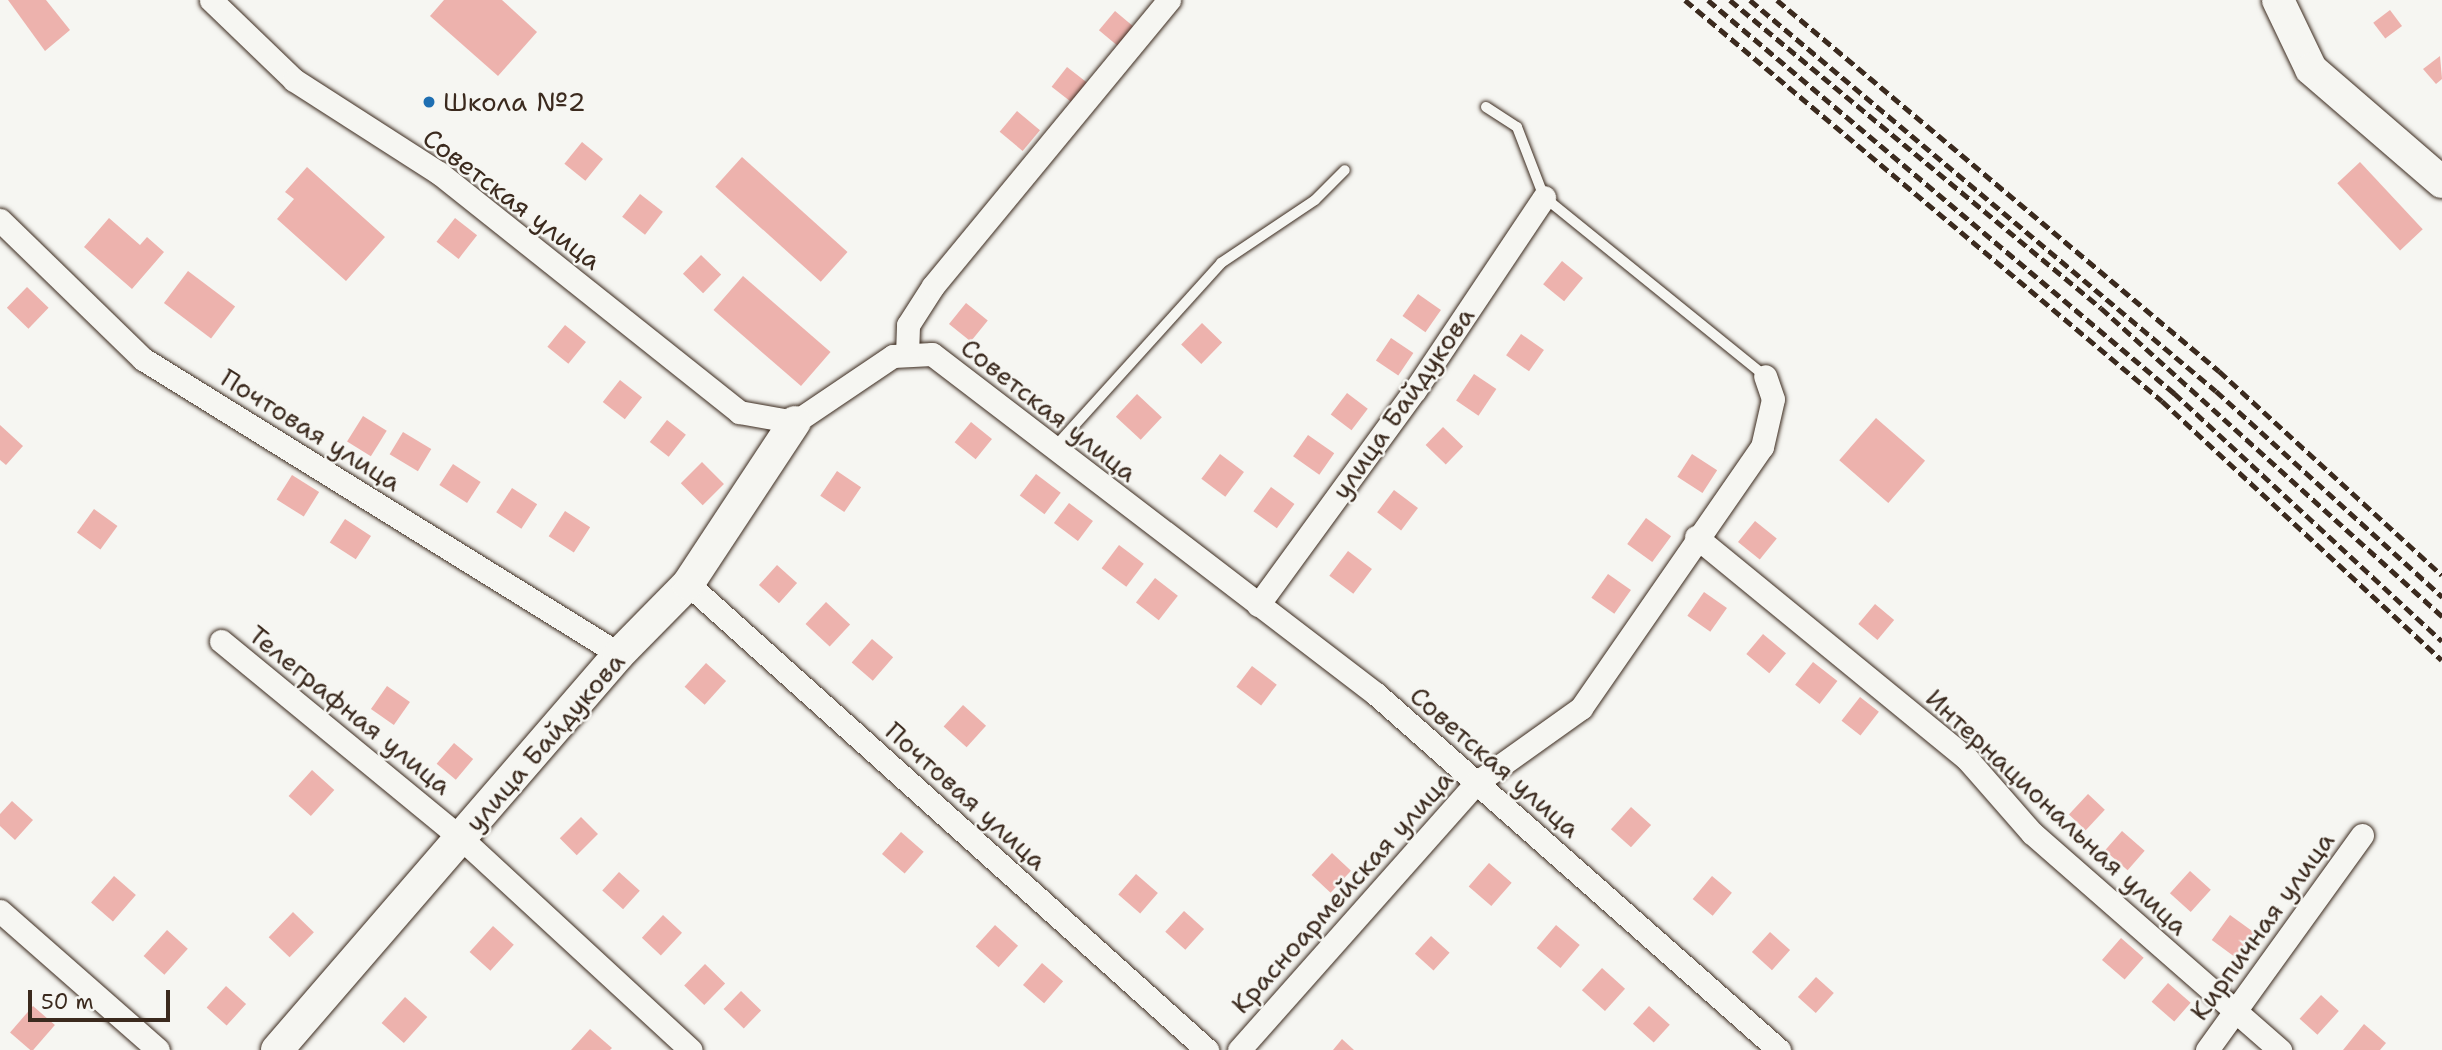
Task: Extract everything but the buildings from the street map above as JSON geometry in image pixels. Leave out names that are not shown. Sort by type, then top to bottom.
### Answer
[{"type":"street","name":"Советская улица","points":[[211,0],[294,80],[439,173],[739,412],[795,422]]},
{"type":"street","points":[[795,422],[894,356],[907,355],[908,325],[933,286],[1169,0]]},
{"type":"street","points":[[2278,0],[2311,69],[2442,182]]},
{"type":"street","name":"улица Байдукова","points":[[1258,606],[1415,390],[1544,197]]},
{"type":"street","name":"Почтовая улица","points":[[0,220],[144,359],[619,654]]},
{"type":"street","name":"Советская улица","points":[[907,355],[932,354],[1052,450],[1376,694],[1779,1050]]},
{"type":"street","name":"Красноармейская улица","points":[[1239,1050],[1476,783],[1581,708],[1762,447],[1773,399],[1765,376]]},
{"type":"street","name":"улица Байдукова","points":[[278,1050],[619,654],[688,584],[795,422]]},
{"type":"street","name":"Интернациональная улица","points":[[1698,539],[1968,760],[2032,833],[2280,1050]]},
{"type":"street","name":"Почтовая улица","points":[[688,584],[1207,1050]]},
{"type":"street","name":"Телеграфная улица","points":[[221,641],[462,839],[691,1050]]},
{"type":"street","name":"Кирпичная улица","points":[[2207,1050],[2237,1014],[2362,835]]},
{"type":"street","points":[[0,911],[158,1050]]},
{"type":"lane","points":[[1486,107],[1517,127],[1544,197],[1765,376]]},
{"type":"lane","points":[[1052,450],[1221,263],[1315,200],[1345,170]]},
{"type":"railway","points":[[1685,0],[2162,401],[2442,660]]},
{"type":"railway","points":[[1708,0],[2174,393],[2442,641]]},
{"type":"railway","points":[[1730,0],[2101,308],[2442,616]]},
{"type":"railway","points":[[1750,0],[2216,391],[2442,597]]},
{"type":"railway","points":[[1777,0],[2219,371],[2442,575]]},
{"type":"place","name":"Школа №2","points":[[429,102]]}]
